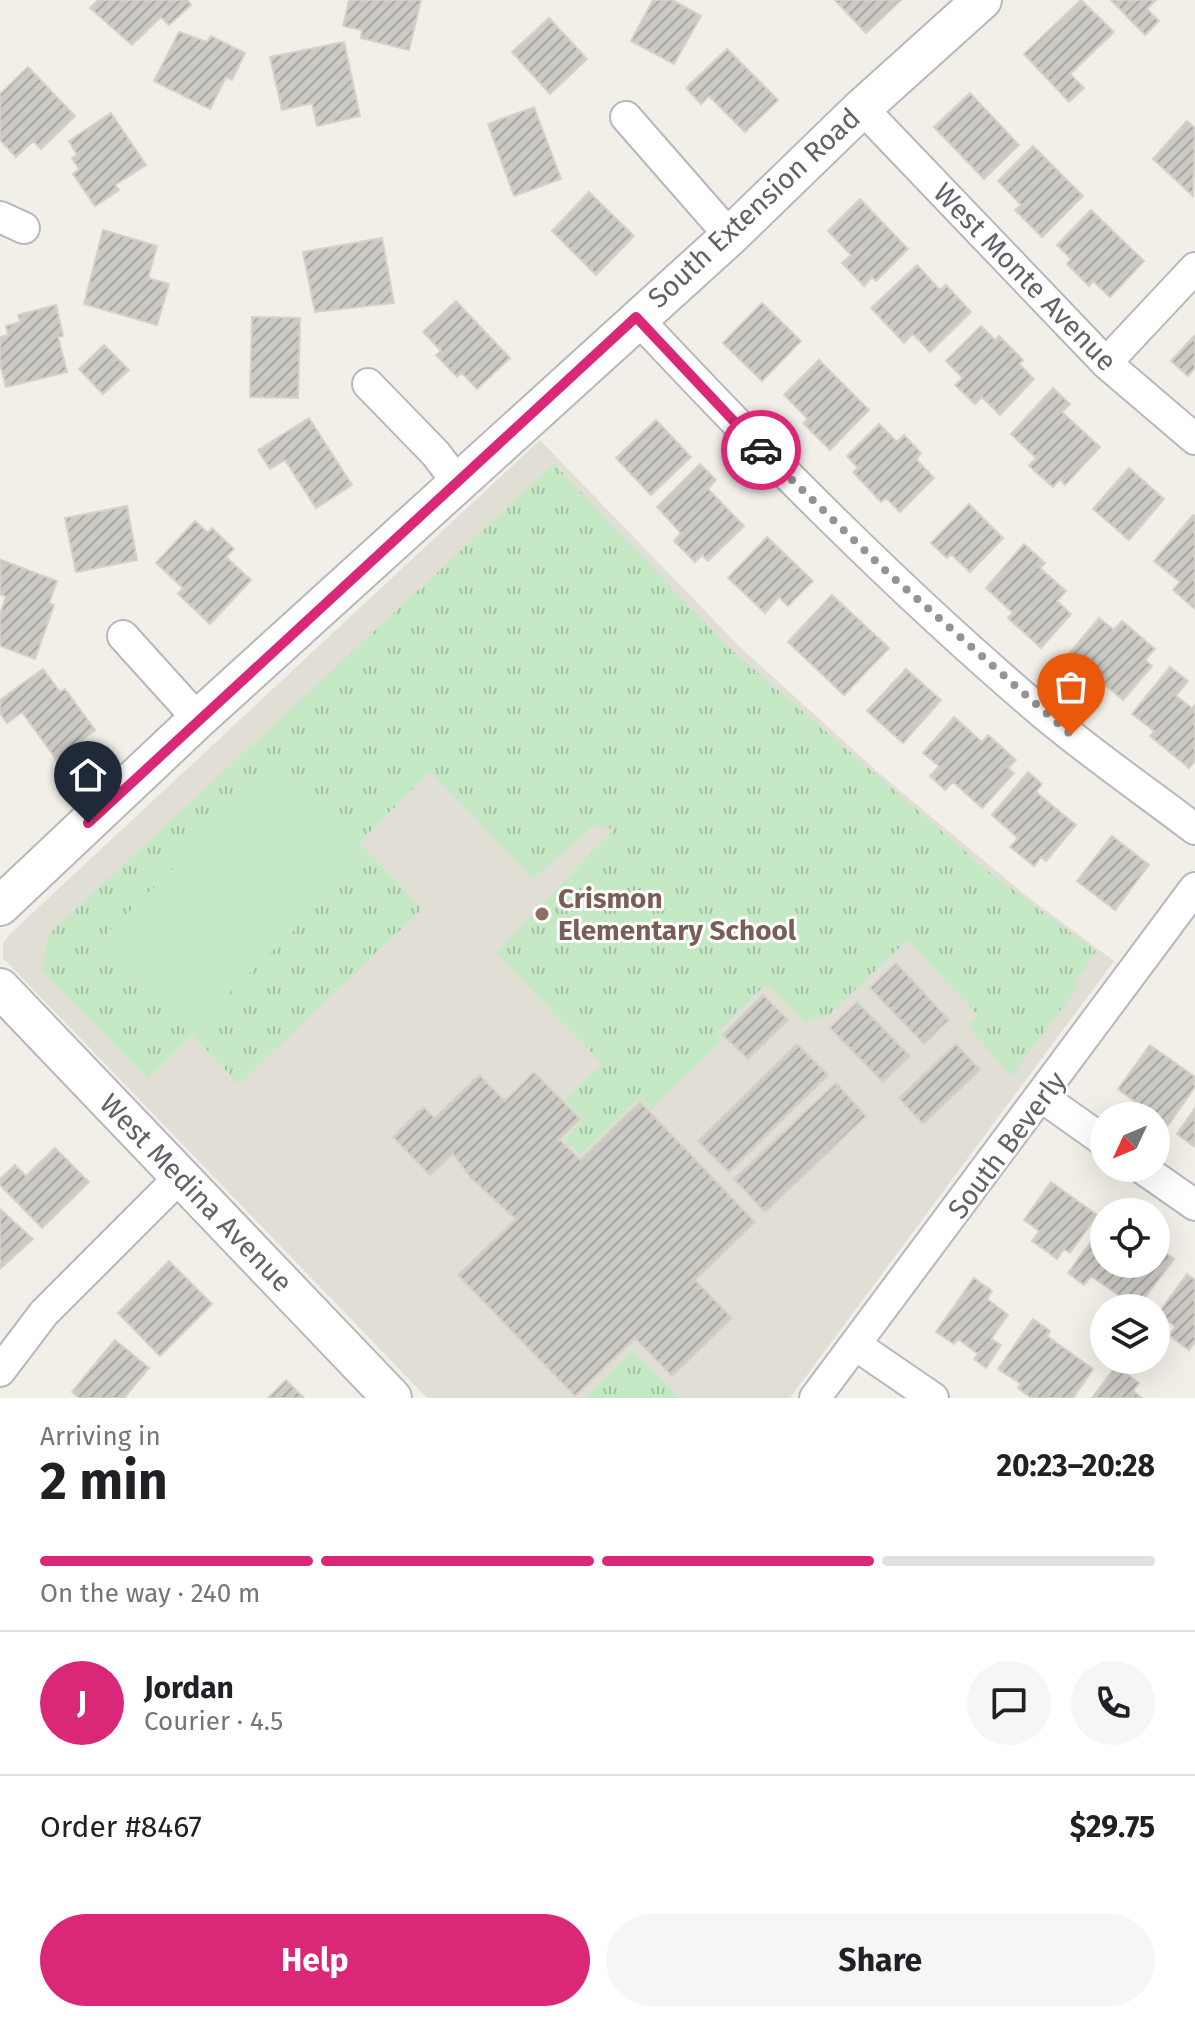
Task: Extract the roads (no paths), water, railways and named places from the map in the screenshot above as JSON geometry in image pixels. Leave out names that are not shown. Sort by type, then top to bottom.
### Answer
[{"type":"street","name":"South Extension Road","points":[[0,906],[198,719],[636,317],[730,236],[862,108],[982,0]]},
{"type":"street","name":"West Monte Avenue","points":[[862,108],[1106,363],[1195,439]]},
{"type":"street","points":[[626,117],[730,236]]},
{"type":"street","points":[[1106,363],[1195,268]]},
{"type":"street","points":[[636,317],[763,453],[888,573],[1047,716],[1195,829]]},
{"type":"street","points":[[368,384],[436,454],[457,482]]},
{"type":"street","points":[[123,636],[198,719]]},
{"type":"street","name":"South Beverly","points":[[815,1398],[857,1346],[1195,888]]},
{"type":"street","name":"West Medina Avenue","points":[[0,988],[392,1398]]},
{"type":"street","points":[[1042,1097],[1090,1131]]},
{"type":"street","points":[[0,1371],[44,1313],[180,1177]]},
{"type":"street","points":[[1162,1182],[1195,1205]]},
{"type":"street","points":[[857,1346],[933,1398]]},
{"type":"place","name":"Crismon Elementary School","points":[[542,914]]}]
